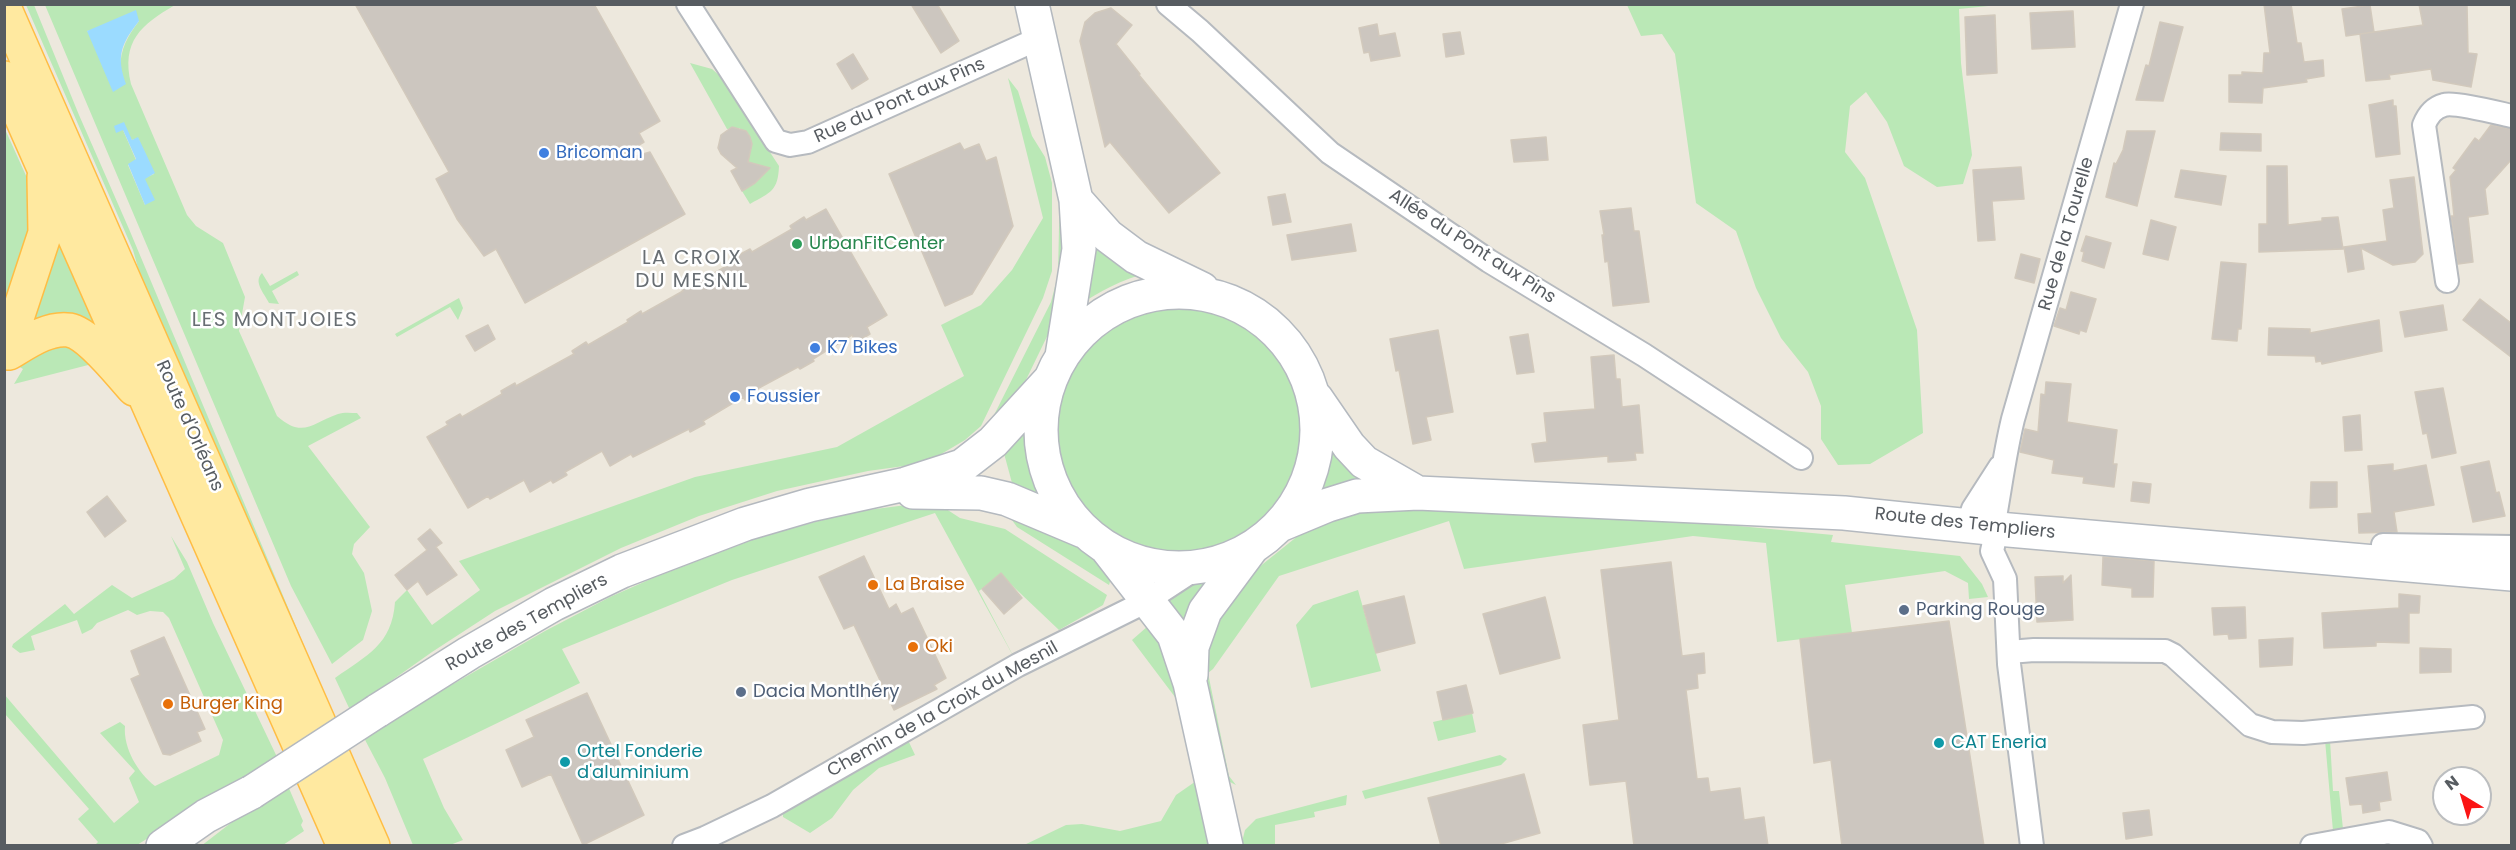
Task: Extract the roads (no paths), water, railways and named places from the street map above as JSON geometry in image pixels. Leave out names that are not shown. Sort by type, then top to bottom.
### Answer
[{"type":"main road","points":[[1032,4],[1076,200],[1079,249],[1056,368],[1042,406],[1040,434],[1044,461],[1052,487],[1066,510],[1096,540],[1148,600],[1174,635],[1190,683],[1226,846]]},
{"type":"main road","name":"Route d'Orléans","points":[[4,7],[373,846]]},
{"type":"main road","name":"Route d'Orléans","points":[[4,78],[152,407],[289,725],[344,846]]},
{"type":"main road","points":[[7,359],[17,318],[45,233],[43,162]]},
{"type":"main road","points":[[1076,200],[1108,236],[1137,256],[1214,295],[1238,303],[1259,316],[1277,331],[1301,364],[1313,394],[1318,429],[1314,464],[1301,497],[1280,525],[1252,548],[1205,611],[1192,646],[1190,683]]},
{"type":"main road","name":"Route des Templiers","points":[[182,846],[252,792],[469,653],[554,604],[622,571],[745,524],[940,474],[962,465],[993,442],[1056,368],[1087,327],[1102,315],[1128,301],[1156,293],[1186,291],[1214,295]]},
{"type":"main road","points":[[7,359],[33,338],[52,332],[70,330],[89,342],[152,407]]},
{"type":"main road","name":"Route des Templiers","points":[[1313,394],[1349,446],[1364,462],[1418,493]]},
{"type":"main road","name":"Route des Templiers","points":[[860,495],[929,491],[981,493],[1007,499],[1096,540],[1128,559],[1151,566],[1198,567],[1226,560],[1252,548]]},
{"type":"main road","name":"Route des Templiers","points":[[1280,525],[1357,496],[1418,493],[1844,513],[2511,574]]},
{"type":"main road","name":"Route des Templiers","points":[[163,846],[206,816],[252,792]]},
{"type":"street","name":"Rue du Pont aux Pins","points":[[688,4],[776,141],[790,145],[808,142],[1040,38]]},
{"type":"street","name":"Allée du Pont aux Pins","points":[[1168,4],[1330,153],[1489,261],[1644,355],[1801,458]]},
{"type":"street","name":"Rue de la Tourelle","points":[[2032,846],[2009,652],[2005,579],[1992,551],[1986,527],[2132,4]]},
{"type":"street","points":[[2447,281],[2424,125],[2427,117],[2432,111],[2447,104],[2511,116]]},
{"type":"street","points":[[2383,545],[2511,547]]},
{"type":"street","name":"Chemin de la Croix du Mesnil","points":[[684,846],[772,806],[1013,669],[1148,600],[1198,567]]},
{"type":"street","points":[[2009,652],[2165,651],[2173,655],[2250,726],[2272,732],[2303,733],[2473,717]]},
{"type":"street","points":[[2312,846],[2389,832],[2418,841],[2421,846]]},
{"type":"water","points":[[136,10],[139,21],[124,44],[121,58],[126,84],[113,92],[87,31]]},
{"type":"water","points":[[124,122],[132,140],[138,137],[155,173],[145,179],[155,200],[145,205],[128,164],[136,159],[123,130],[116,133],[114,126]]},
{"type":"place","name":"Bricoman","points":[[544,153]]},
{"type":"place","name":"UrbanFitCenter","points":[[797,244]]},
{"type":"place","name":"K7 Bikes","points":[[815,348]]},
{"type":"place","name":"Foussier","points":[[735,397]]},
{"type":"place","name":"La Braise","points":[[873,585]]},
{"type":"place","name":"Parking Rouge","points":[[1904,610]]},
{"type":"place","name":"Oki","points":[[913,647]]},
{"type":"place","name":"Dacia Montlhéry","points":[[741,692]]},
{"type":"place","name":"Burger King","points":[[168,704]]},
{"type":"place","name":"CAT Eneria","points":[[1939,743]]},
{"type":"place","name":"Ortel Fonderie d'aluminium","points":[[565,762]]},
{"type":"district","name":"LA CROIX DU MESNIL","points":[[692,270]]},
{"type":"district","name":"LES MONTJOIES","points":[[275,321]]}]
